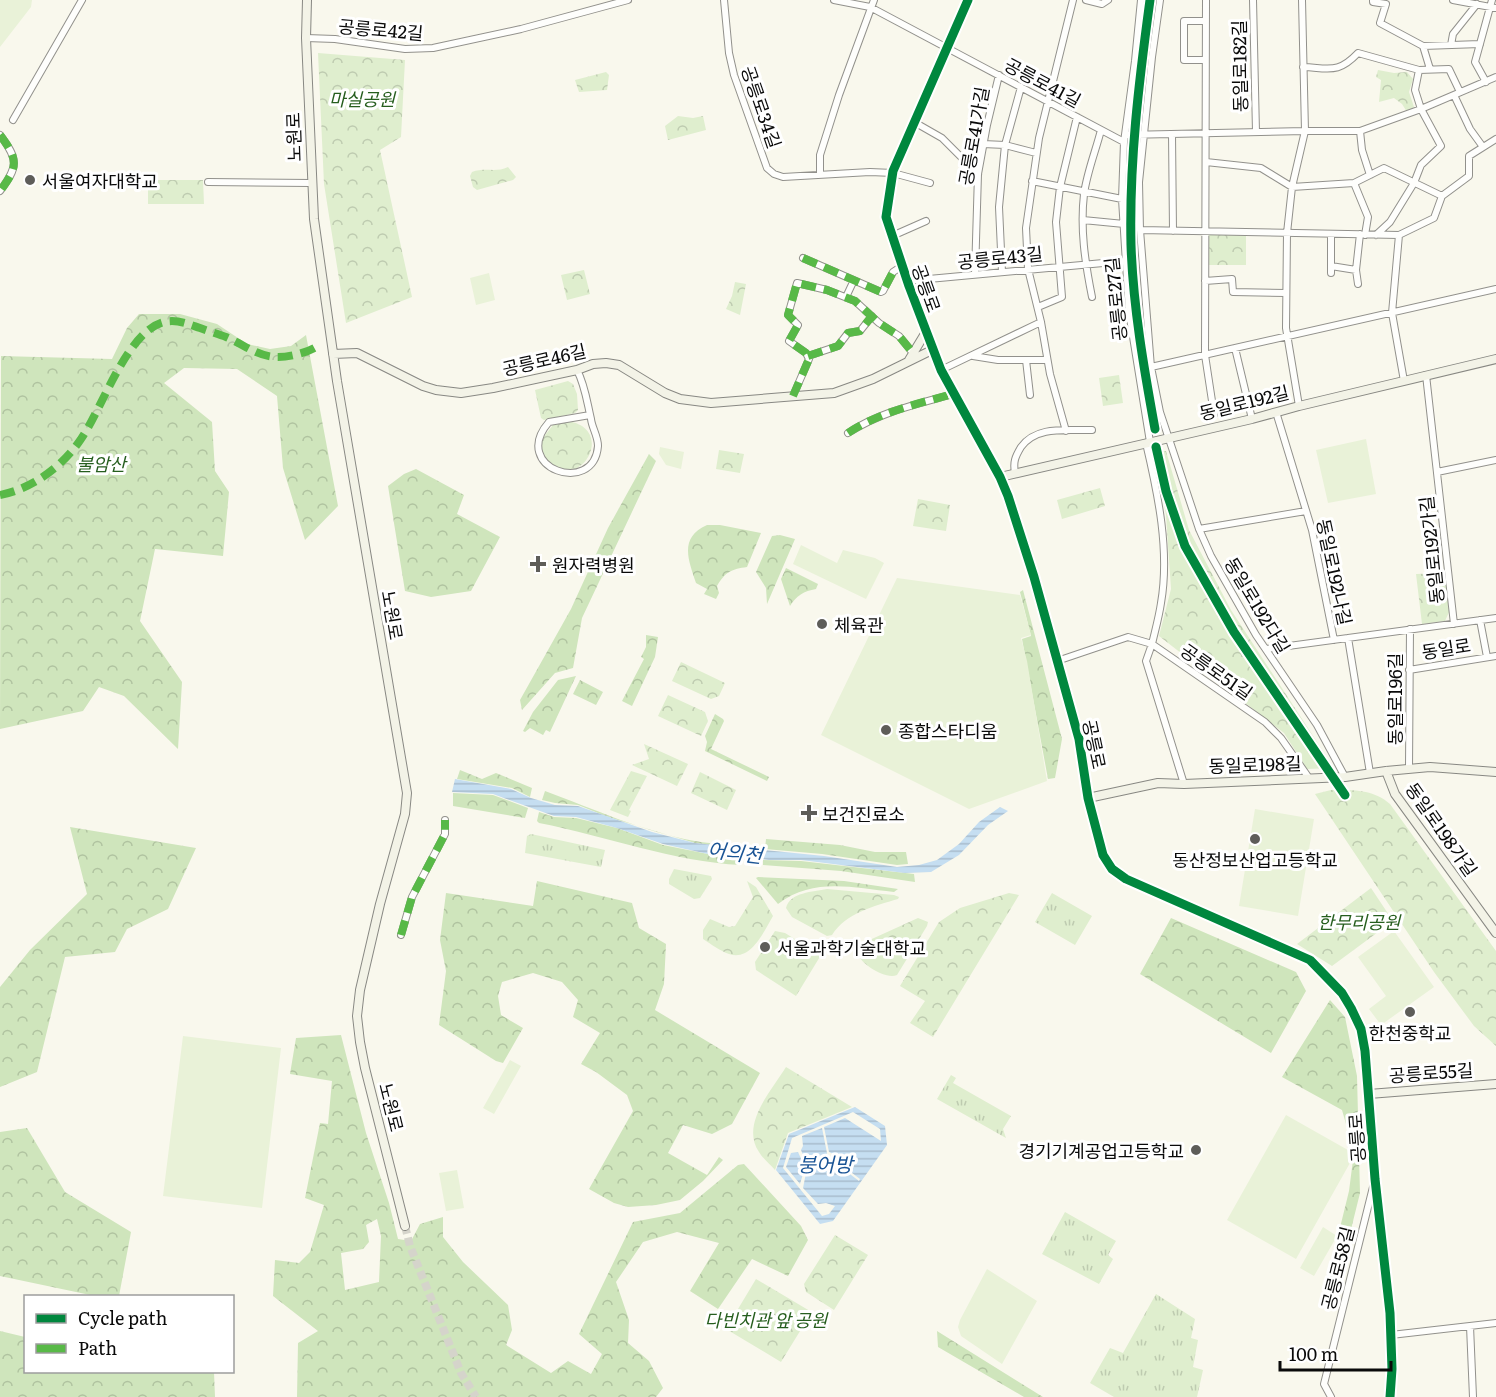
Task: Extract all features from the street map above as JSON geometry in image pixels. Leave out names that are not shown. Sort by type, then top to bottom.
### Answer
[{"type":"street","points":[[13,120],[82,0]]},
{"type":"street","name":"노원로","points":[[307,0],[306,38],[314,219],[333,354],[407,793],[403,824],[365,964],[357,1016],[365,1068],[405,1226]]},
{"type":"street","name":"공릉로42길","points":[[306,38],[335,39],[405,49],[433,48],[521,29],[628,0]]},
{"type":"street","name":"공릉로34길","points":[[724,0],[729,53],[734,75],[767,168],[783,177],[870,172],[892,173]]},
{"type":"street","points":[[834,0],[870,7],[947,47]]},
{"type":"street","points":[[820,175],[820,155],[874,0]]},
{"type":"street","name":"공릉로","points":[[969,0],[892,173],[885,211],[892,236],[932,350],[1008,496],[1034,577],[1079,739],[1088,798],[1103,855],[1109,866],[1150,890],[1310,960],[1333,983],[1351,1008],[1360,1029],[1369,1094],[1391,1335],[1390,1397]]},
{"type":"street","points":[[1066,431],[1047,360],[1041,322],[1028,269],[1026,228],[1036,153],[1073,0]]},
{"type":"street","points":[[1086,0],[1102,4],[1108,0]]},
{"type":"street","name":"공릉로27길","points":[[1141,0],[1125,138],[1122,199],[1130,312],[1148,442]]},
{"type":"street","points":[[1143,135],[1160,0]]},
{"type":"street","name":"동일로182길","points":[[1206,0],[1205,355],[1214,414]]},
{"type":"street","name":"동일로182길","points":[[1253,0],[1256,132]]},
{"type":"street","points":[[1299,406],[1287,336],[1286,292],[1287,233],[1293,187],[1305,130],[1302,0]]},
{"type":"street","points":[[1373,0],[1373,2],[1386,4],[1380,23],[1423,46],[1480,44]]},
{"type":"street","points":[[1453,0],[1493,5],[1475,62],[1486,82]]},
{"type":"street","points":[[1452,45],[1453,34],[1477,4]]},
{"type":"street","name":"동일로182길","points":[[1205,60],[1184,60],[1184,21],[1206,21]]},
{"type":"street","points":[[1423,46],[1430,69]]},
{"type":"street","name":"공릉로41길","points":[[947,47],[1101,130],[1125,138]]},
{"type":"street","points":[[1303,67],[1339,69],[1347,65],[1358,53],[1419,70],[1449,69],[1470,129],[1483,147]]},
{"type":"street","points":[[1376,235],[1390,222],[1414,183],[1422,165],[1441,146],[1421,110],[1415,90],[1419,70]]},
{"type":"street","name":"공릉로41가길","points":[[975,274],[978,174],[999,75]]},
{"type":"street","points":[[1125,138],[1205,132],[1360,131],[1421,110],[1496,77]]},
{"type":"street","points":[[1002,272],[999,207],[1005,145],[1021,87]]},
{"type":"street","points":[[1059,266],[1056,222],[1060,187],[1077,117]]},
{"type":"street","points":[[914,122],[942,138],[978,174]]},
{"type":"street","points":[[1092,297],[1082,242],[1084,192],[1101,130]]},
{"type":"street","points":[[1360,131],[1362,150],[1370,175]]},
{"type":"street","points":[[1172,134],[1173,231]]},
{"type":"street","points":[[0,135],[11,149],[15,162],[12,174],[0,191]]},
{"type":"street","name":"동일로192다길","points":[[1143,135],[1139,182],[1140,230],[1151,367],[1168,438],[1199,529],[1224,583],[1317,725],[1345,777]]},
{"type":"street","points":[[1140,230],[1399,235],[1434,218],[1442,196],[1469,176],[1469,156],[1496,139]]},
{"type":"street","points":[[983,144],[1005,145],[1036,153]]},
{"type":"street","points":[[1206,162],[1261,168],[1293,187],[1354,183],[1384,168],[1442,196]]},
{"type":"street","points":[[892,173],[930,183]]},
{"type":"street","points":[[1032,181],[1122,199]]},
{"type":"street","points":[[208,182],[311,183]]},
{"type":"street","points":[[1354,183],[1368,217],[1362,234],[1356,270],[1358,284]]},
{"type":"street","points":[[1083,220],[1124,224]]},
{"type":"street","points":[[892,236],[926,221]]},
{"type":"street","points":[[1331,234],[1331,269],[1356,270]]},
{"type":"street","points":[[1399,235],[1392,313],[1404,381]]},
{"type":"street","name":"공릉로","points":[[803,258],[882,292],[893,272],[902,266]]},
{"type":"street","name":"공릉로43길","points":[[907,281],[1125,261]]},
{"type":"street","name":"공릉로43길","points":[[1038,308],[1062,298],[1059,266]]},
{"type":"street","points":[[1205,281],[1232,279],[1233,292],[1286,292]]},
{"type":"street","points":[[846,297],[854,280]]},
{"type":"street","points":[[808,356],[789,341],[798,324],[788,315],[797,283],[827,290],[855,301],[884,326],[900,336],[913,353]]},
{"type":"street","points":[[1151,367],[1496,289]]},
{"type":"street","points":[[808,356],[838,346],[848,333],[860,331],[872,316]]},
{"type":"street","points":[[941,370],[1041,322]]},
{"type":"street","points":[[907,362],[926,332]]},
{"type":"street","points":[[1236,348],[1252,419]]},
{"type":"street","name":"공릉로46길","points":[[333,354],[357,353],[423,386],[461,393],[606,363],[620,365],[665,393],[695,401],[734,402],[834,393],[873,379],[932,350]]},
{"type":"street","points":[[793,396],[808,362],[808,356]]},
{"type":"street","points":[[972,356],[998,360],[1047,360]]},
{"type":"street","name":"동일로192길","points":[[1000,477],[1252,419],[1496,359]]},
{"type":"street","points":[[1026,360],[1030,395]]},
{"type":"street","points":[[577,370],[583,381],[598,447],[592,462],[579,472],[571,474],[554,470],[546,464],[540,452],[539,438],[549,422],[590,415]]},
{"type":"street","name":"동일로192가길","points":[[1426,375],[1454,624]]},
{"type":"street","points":[[848,433],[861,424],[896,410],[954,394]]},
{"type":"street","name":"동일로192나길","points":[[1276,412],[1312,530],[1334,640]]},
{"type":"street","points":[[1015,473],[1013,464],[1015,457],[1028,439],[1041,432],[1092,430]]},
{"type":"street","points":[[1148,442],[1159,513],[1164,569],[1162,602],[1146,661],[1184,784]]},
{"type":"street","name":"동일로192가길","points":[[1437,472],[1496,460]]},
{"type":"street","name":"동일로192나길","points":[[1199,529],[1306,511]]},
{"type":"street","name":"동일로196길","points":[[1266,649],[1496,618]]},
{"type":"street","name":"동일로","points":[[1480,620],[1487,657]]},
{"type":"street","name":"동일로196길","points":[[1409,768],[1410,629]]},
{"type":"street","name":"공릉로51길","points":[[1057,661],[1128,636],[1152,644],[1264,722],[1281,738],[1309,778]]},
{"type":"street","name":"동일로196길","points":[[1348,638],[1370,773]]},
{"type":"street","name":"동일로","points":[[1409,670],[1496,656]]},
{"type":"street","name":"동일로198길","points":[[1088,798],[1158,783],[1184,784],[1345,777],[1430,767],[1496,772]]},
{"type":"street","name":"동일로198가길","points":[[1386,771],[1395,795],[1496,933]]},
{"type":"street","points":[[401,935],[412,897],[445,834],[445,820]]},
{"type":"street","name":"공릉로55길","points":[[1369,1094],[1496,1084]]},
{"type":"street","name":"공릉로58길","points":[[1331,1397],[1324,1384],[1375,1179]]},
{"type":"street","points":[[1391,1335],[1496,1323]]},
{"type":"street","points":[[1470,1326],[1473,1397]]},
{"type":"green space","points":[[0,0],[32,0],[31,7],[0,47]]},
{"type":"green space","name":"마실공원","points":[[318,53],[405,60],[401,137],[380,150],[412,297],[346,323],[324,184]]},
{"type":"green space","points":[[1378,70],[1394,73],[1407,72],[1413,79],[1409,92],[1414,107],[1407,112],[1394,98],[1379,102],[1381,80],[1376,77]]},
{"type":"green space","points":[[606,72],[609,75],[607,90],[579,92],[575,80]]},
{"type":"green space","points":[[678,116],[693,118],[703,116],[706,130],[668,140],[665,126]]},
{"type":"green space","points":[[508,167],[516,177],[513,180],[477,190],[473,187],[470,176],[472,172]]},
{"type":"green space","points":[[148,180],[203,180],[204,204],[148,204]]},
{"type":"green space","points":[[1246,233],[1246,265],[1208,265],[1208,234]]},
{"type":"green space","points":[[584,270],[590,294],[567,300],[561,275]]},
{"type":"green space","points":[[489,273],[495,300],[476,305],[470,278]]},
{"type":"green space","points":[[735,282],[746,284],[740,315],[726,309]]},
{"type":"green space","name":"불암산","points":[[139,314],[180,314],[217,324],[247,344],[270,349],[291,346],[306,335],[338,506],[305,540],[283,468],[277,396],[237,369],[184,368],[164,383],[212,422],[215,471],[229,492],[223,556],[155,549],[140,621],[182,682],[178,749],[124,696],[99,687],[83,711],[0,729],[1,356],[112,359],[127,328]]},
{"type":"green space","points":[[1119,375],[1123,403],[1103,406],[1099,378]]},
{"type":"green space","points":[[568,381],[573,384],[577,394],[578,410],[575,413],[544,420],[541,418],[535,390]]},
{"type":"green space","points":[[568,421],[582,426],[590,434],[592,445],[583,463],[575,469],[564,470],[553,465],[542,455],[542,439],[553,425]]},
{"type":"green space","points":[[1366,439],[1376,494],[1328,503],[1316,450]]},
{"type":"green space","points":[[660,447],[684,452],[681,469],[666,465],[659,454]]},
{"type":"green space","points":[[719,450],[744,454],[740,473],[716,469]]},
{"type":"green space","points":[[1154,451],[1166,451],[1189,530],[1231,610],[1334,768],[1307,769],[1284,733],[1159,636],[1171,589],[1166,515]]},
{"type":"green space","points":[[649,454],[656,461],[582,618],[573,668],[555,673],[522,710],[520,700],[571,609],[608,528]]},
{"type":"green space","points":[[416,469],[464,495],[457,514],[500,537],[471,591],[431,597],[405,591],[388,486],[404,474]]},
{"type":"green space","points":[[1100,488],[1105,506],[1062,519],[1057,500]]},
{"type":"green space","points":[[918,499],[950,505],[946,531],[913,526]]},
{"type":"green space","points":[[707,525],[720,525],[761,533],[747,567],[733,570],[723,577],[717,586],[719,593],[716,599],[704,594],[707,589],[696,583],[688,551],[692,536]]},
{"type":"green space","points":[[780,535],[795,539],[767,604],[766,588],[756,572],[772,536]]},
{"type":"green space","points":[[801,545],[837,563],[843,550],[875,558],[884,563],[866,599],[793,564]]},
{"type":"green space","points":[[786,568],[818,584],[816,589],[801,594],[790,606],[781,579]]},
{"type":"green space","points":[[1446,573],[1450,610],[1445,621],[1422,624],[1416,574]]},
{"type":"green space","points":[[897,578],[1020,595],[1031,635],[1021,638],[1047,781],[969,809],[821,735]]},
{"type":"green space","points":[[1023,590],[1062,739],[1055,778],[1048,779],[1022,639],[1031,636],[1020,592]]},
{"type":"green space","points":[[646,635],[658,637],[655,657],[632,706],[622,701],[644,659],[641,657],[646,647]]},
{"type":"green space","points":[[681,662],[725,683],[719,696],[711,699],[672,681]]},
{"type":"green space","points":[[576,676],[550,732],[546,730],[543,735],[530,728],[523,731],[533,712],[558,680]]},
{"type":"green space","points":[[580,680],[603,692],[596,705],[573,694]]},
{"type":"green space","points":[[668,695],[705,712],[708,721],[701,736],[658,716]]},
{"type":"green space","points":[[715,714],[724,721],[711,749],[769,777],[767,781],[705,751],[707,742],[705,736]]},
{"type":"green space","points":[[644,744],[688,764],[677,786],[632,765],[649,759]]},
{"type":"green space","points":[[460,770],[482,779],[496,773],[532,788],[530,797],[512,788],[457,779]]},
{"type":"green space","points":[[631,771],[647,776],[629,810],[631,811],[628,817],[610,810]]},
{"type":"green space","points":[[700,772],[736,790],[727,810],[691,793]]},
{"type":"green space","points":[[1331,790],[1355,790],[1370,793],[1390,804],[1496,951],[1496,1046],[1474,1026],[1434,972],[1315,794]]},
{"type":"green space","points":[[545,791],[639,826],[578,805],[542,800]]},
{"type":"green space","points":[[453,793],[493,795],[528,808],[525,818],[453,806]]},
{"type":"green space","points":[[1255,809],[1314,819],[1298,916],[1239,906]]},
{"type":"green space","points":[[539,812],[554,817],[576,818],[617,828],[663,845],[708,854],[742,857],[741,865],[665,854],[539,823],[537,821]]},
{"type":"green space","points":[[70,827],[196,848],[168,909],[127,929],[115,952],[65,957],[37,1072],[0,1087],[0,987],[30,950],[87,894]]},
{"type":"green space","points":[[531,834],[605,850],[601,867],[525,853],[527,836]]},
{"type":"green space","points":[[666,834],[701,842],[742,846],[742,848],[695,843]]},
{"type":"green space","points":[[766,839],[840,845],[875,852],[906,852],[908,864],[897,865],[822,854],[765,849]]},
{"type":"green space","points":[[763,860],[801,861],[914,874],[915,882],[841,871],[763,865]]},
{"type":"green space","points":[[674,869],[711,876],[712,879],[700,898],[694,899],[669,884]]},
{"type":"green space","points":[[756,878],[844,881],[898,889],[894,892],[834,886],[819,887],[805,890],[778,904]]},
{"type":"green space","points":[[537,881],[632,903],[639,928],[666,944],[664,984],[655,1010],[760,1073],[732,1124],[712,1134],[683,1125],[668,1153],[707,1175],[719,1157],[723,1160],[703,1181],[680,1200],[628,1207],[614,1203],[589,1189],[633,1111],[627,1095],[581,1064],[600,1033],[573,1017],[578,1000],[562,982],[533,973],[502,982],[498,996],[501,1015],[523,1028],[503,1063],[496,1061],[439,1025],[446,971],[440,940],[446,893],[533,906]]},
{"type":"green space","points":[[747,881],[756,887],[773,916],[756,944],[744,954],[729,954],[703,939],[703,930],[710,919],[729,927],[735,926],[753,897]]},
{"type":"green space","name":"한무리공원","points":[[1371,888],[1393,921],[1332,966],[1297,944]]},
{"type":"green space","points":[[827,889],[899,897],[853,916],[838,927],[832,935],[827,936],[792,917],[786,908],[788,903],[797,896]]},
{"type":"green space","points":[[1009,893],[1019,895],[933,1037],[910,1023],[925,1001],[900,986],[939,922],[960,908]]},
{"type":"green space","points":[[1052,893],[1092,916],[1075,945],[1035,922]]},
{"type":"green space","points":[[918,918],[928,922],[927,926],[897,975],[880,973],[858,956],[856,951],[863,943]]},
{"type":"green space","points":[[1171,918],[1296,972],[1306,991],[1271,1053],[1140,974]]},
{"type":"green space","points":[[775,931],[785,933],[821,955],[796,996],[756,970],[755,962]]},
{"type":"green space","points":[[1394,931],[1434,987],[1381,1025],[1369,1009],[1386,996],[1358,957]]},
{"type":"green space","points":[[1330,1000],[1345,1017],[1357,1076],[1360,1193],[1334,1298],[1323,1297],[1349,1191],[1354,1152],[1342,1110],[1282,1077]]},
{"type":"green space","points":[[341,1035],[366,1133],[398,1239],[411,1241],[420,1224],[443,1217],[443,1237],[463,1262],[508,1305],[512,1330],[506,1345],[551,1373],[568,1361],[591,1374],[602,1354],[579,1334],[633,1222],[680,1213],[738,1165],[744,1164],[801,1226],[808,1240],[788,1276],[752,1259],[718,1309],[690,1291],[719,1243],[677,1232],[643,1242],[616,1282],[629,1320],[628,1343],[649,1361],[663,1388],[656,1397],[297,1397],[298,1343],[318,1331],[273,1296],[275,1260],[299,1263],[310,1252],[324,1205],[305,1198],[320,1123],[328,1124],[332,1081],[290,1074],[296,1038]],"holes":[[[377,1219],[381,1236],[379,1282],[345,1290],[341,1253],[363,1249],[369,1242],[366,1225]]]},
{"type":"green space","points":[[183,1036],[281,1048],[262,1208],[163,1196]]},
{"type":"green space","points":[[510,1060],[521,1066],[494,1114],[483,1108]]},
{"type":"green space","points":[[786,1067],[852,1107],[788,1133],[775,1170],[759,1152],[754,1141],[753,1130],[760,1108]]},
{"type":"green space","points":[[951,1075],[956,1078],[953,1083],[1011,1116],[1003,1129],[1006,1138],[937,1099]]},
{"type":"green space","points":[[1286,1115],[1355,1154],[1296,1259],[1227,1220]]},
{"type":"green space","points":[[27,1128],[65,1192],[131,1232],[119,1295],[90,1295],[0,1276],[0,1132]]},
{"type":"green space","points":[[457,1170],[464,1208],[446,1211],[439,1173]]},
{"type":"green space","points":[[1065,1212],[1116,1241],[1108,1255],[1113,1259],[1099,1284],[1042,1254]]},
{"type":"green space","points":[[1323,1227],[1337,1236],[1314,1276],[1300,1268]]},
{"type":"green space","points":[[835,1235],[868,1255],[834,1310],[806,1292],[804,1284]]},
{"type":"green space","points":[[987,1269],[1037,1301],[1002,1364],[961,1336],[958,1327]]},
{"type":"green space","name":"다빈치관 앞 공원","points":[[756,1279],[815,1314],[815,1318],[805,1323],[781,1362],[726,1329]]},
{"type":"green space","points":[[1156,1294],[1195,1319],[1191,1338],[1198,1340],[1193,1367],[1203,1370],[1197,1397],[1114,1397],[1090,1383],[1110,1348],[1123,1353]]},
{"type":"green space","points":[[0,1331],[24,1337],[24,1373],[214,1373],[215,1397],[0,1397]]},
{"type":"green space","points":[[937,1331],[1043,1397],[1024,1397],[938,1347]]},
{"type":"water","name":"어의천","points":[[455,779],[511,789],[555,805],[578,806],[652,832],[695,843],[824,856],[897,867],[919,865],[937,860],[959,844],[979,822],[1000,807],[1008,811],[988,825],[959,855],[931,872],[905,873],[801,860],[769,860],[708,854],[663,844],[576,817],[554,816],[493,794],[452,792]]},
{"type":"water","name":"붕어방","points":[[855,1107],[885,1126],[887,1145],[833,1221],[820,1224],[776,1170],[789,1134]]},
{"type":"pier","points":[[853,1112],[880,1129],[881,1141],[845,1118],[824,1127],[829,1152],[838,1156],[839,1163],[860,1179],[859,1181],[838,1165],[834,1169],[827,1168],[823,1163],[807,1168],[803,1188],[818,1204],[826,1203],[835,1206],[829,1214],[822,1216],[783,1168],[792,1138]],"holes":[[[822,1128],[827,1153],[823,1160],[807,1165],[801,1150],[802,1136]],[[798,1152],[805,1167],[800,1184],[786,1167],[791,1153]]]},
{"type":"tunnel","points":[[405,1226],[410,1246],[461,1373],[476,1397]]},
{"type":"marked path","points":[[0,135],[11,151],[14,163],[10,176],[0,191]]},
{"type":"marked path","points":[[803,258],[881,292],[893,272],[902,266]]},
{"type":"marked path","points":[[793,396],[809,359],[806,353],[789,341],[798,325],[788,315],[797,283],[827,290],[855,301],[879,323],[899,336],[913,353]]},
{"type":"marked path","points":[[808,356],[838,346],[848,333],[860,331],[872,316]]},
{"type":"marked path","points":[[0,495],[35,482],[56,467],[74,449],[127,355],[151,328],[169,321],[191,325],[226,337],[266,356],[274,357],[294,355],[316,347]]},
{"type":"marked path","points":[[848,433],[886,414],[953,394]]},
{"type":"marked path","points":[[401,935],[412,897],[445,834],[445,820]]},
{"type":"cycle path","points":[[968,0],[893,171],[886,217],[941,370],[1000,477],[1008,496],[1034,577],[1079,739],[1088,798],[1103,855],[1112,869],[1126,879],[1310,960],[1342,993],[1361,1029],[1390,1313],[1392,1369],[1390,1397]]},
{"type":"cycle path","points":[[1150,0],[1133,152],[1131,245],[1137,314],[1155,429]]},
{"type":"cycle path","points":[[1156,447],[1166,491],[1185,546],[1234,632],[1345,795]]},
{"type":"place","name":"서울여자대학교","points":[[30,180]]},
{"type":"place","name":"원자력병원","points":[[538,564]]},
{"type":"place","name":"체육관","points":[[822,624]]},
{"type":"place","name":"종합스타디움","points":[[886,730]]},
{"type":"place","name":"보건진료소","points":[[809,813]]},
{"type":"place","name":"동산정보산업고등학교","points":[[1255,839]]},
{"type":"place","name":"서울과학기술대학교","points":[[765,947]]},
{"type":"place","name":"한천중학교","points":[[1410,1012]]},
{"type":"place","name":"경기기계공업고등학교","points":[[1196,1150]]}]
